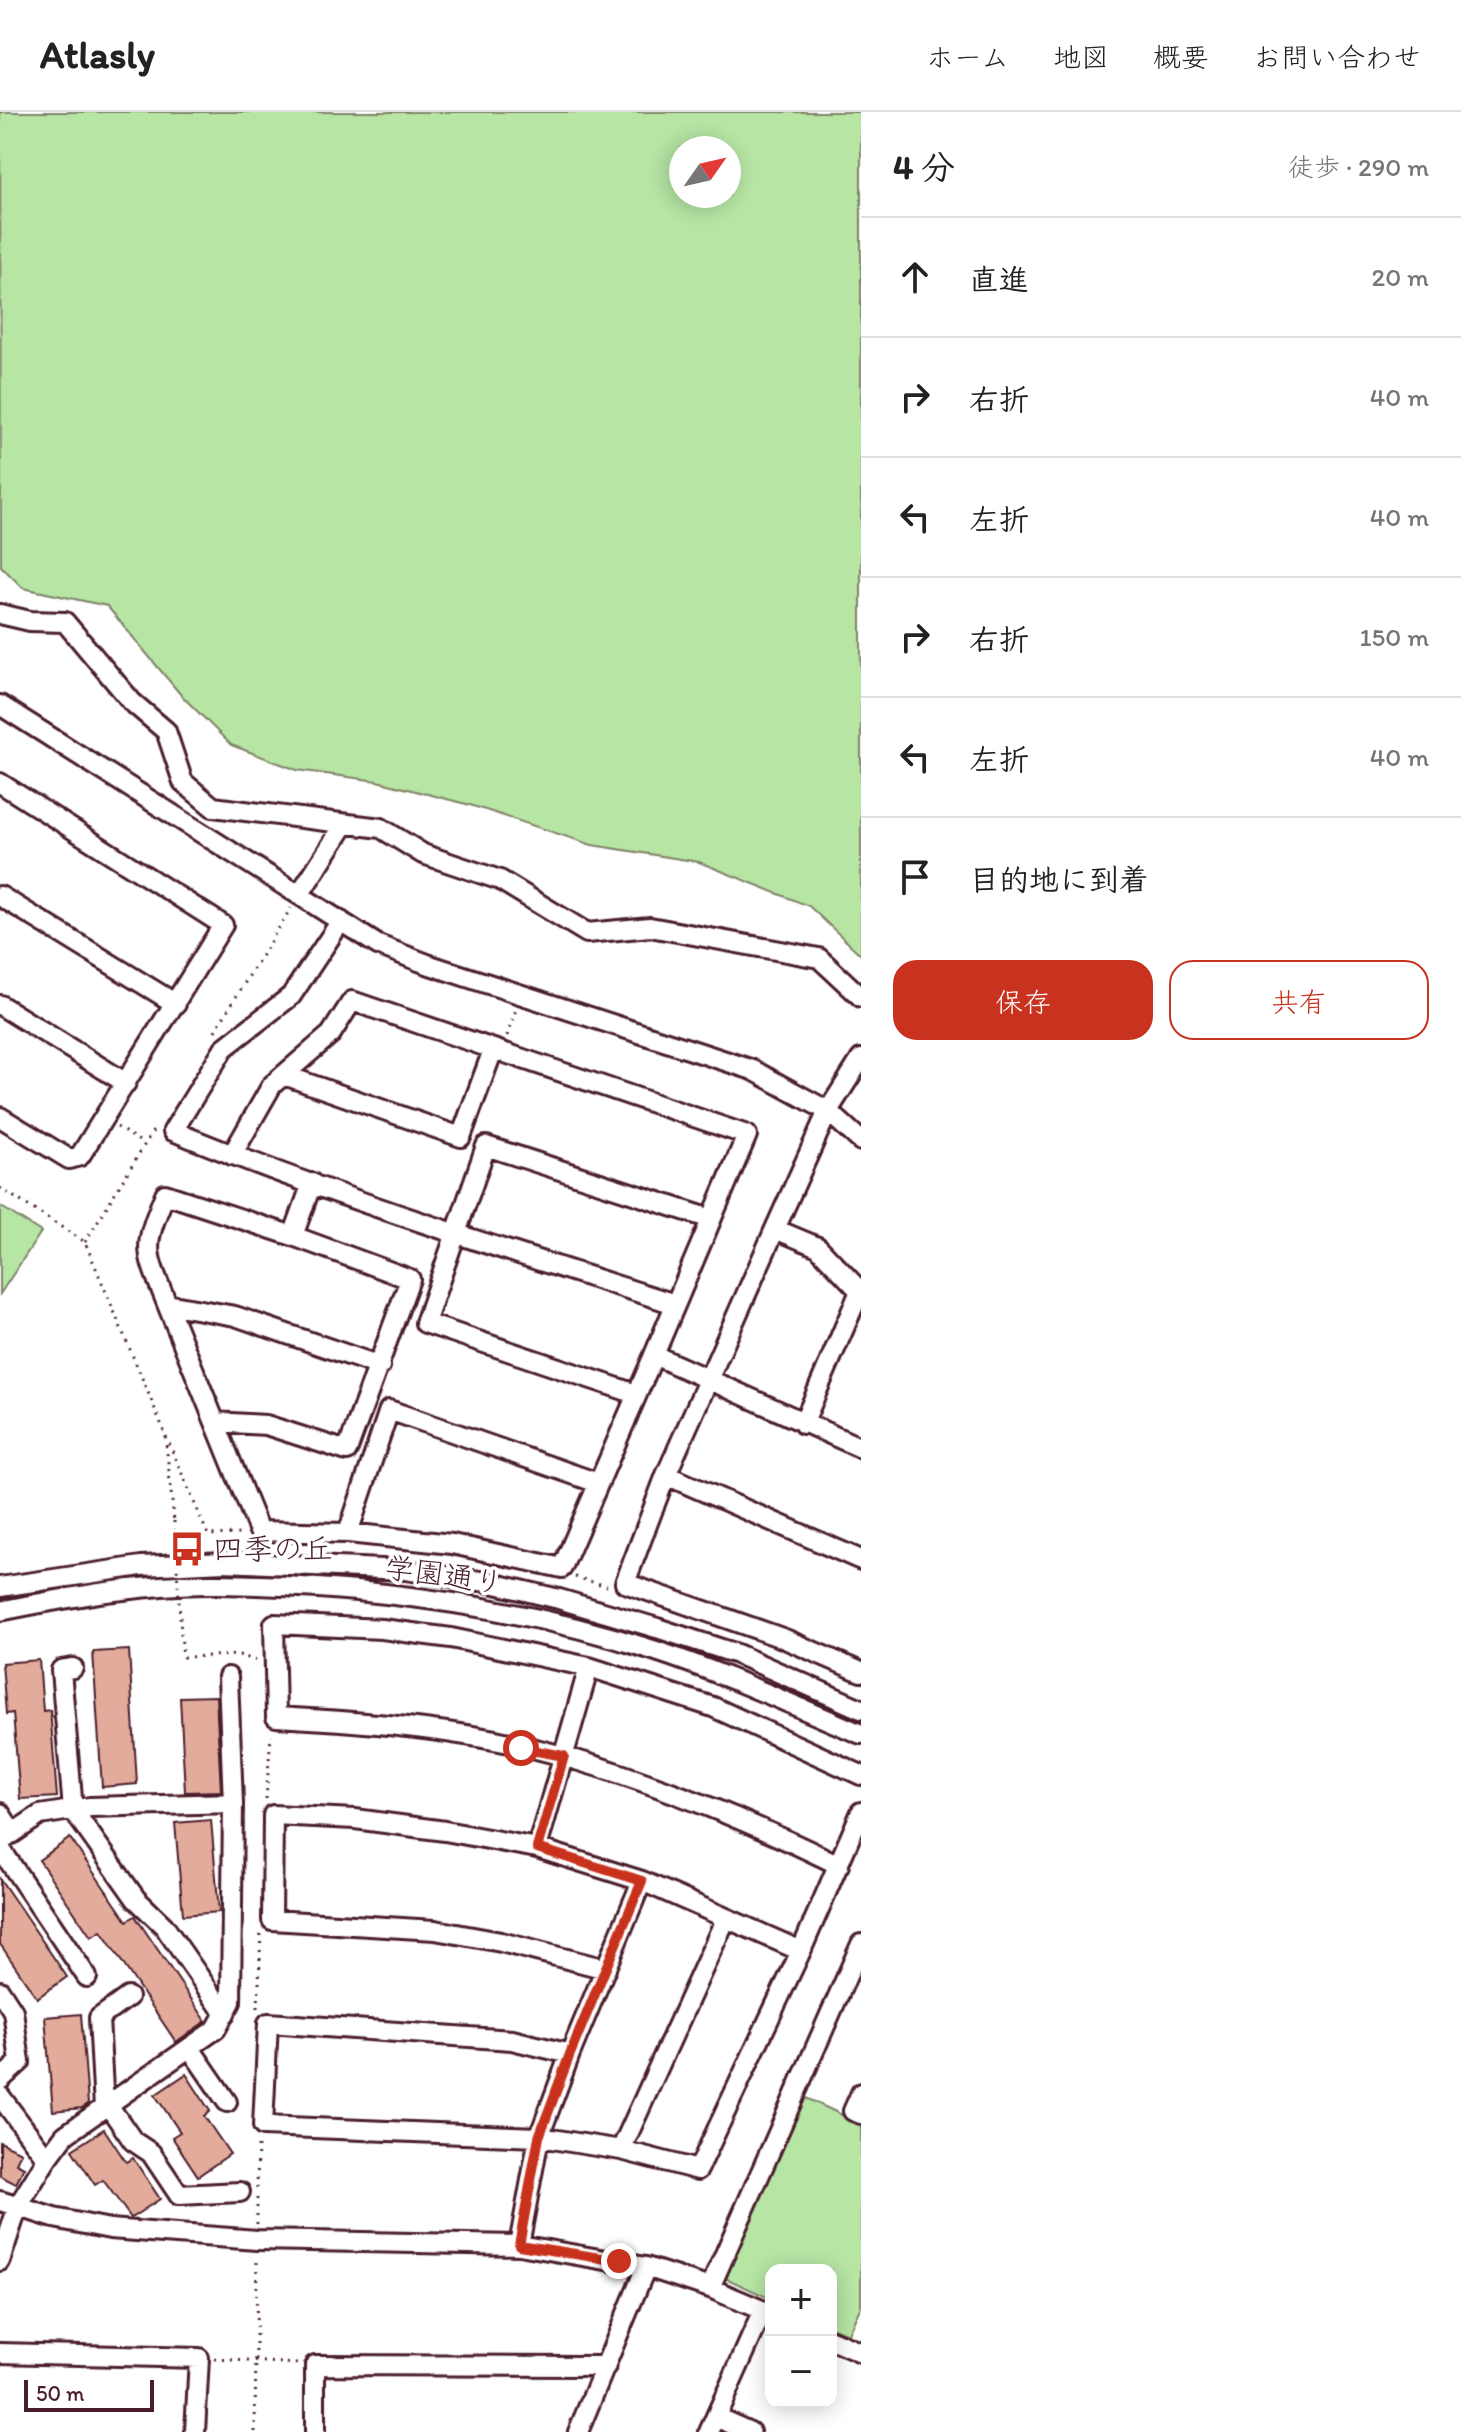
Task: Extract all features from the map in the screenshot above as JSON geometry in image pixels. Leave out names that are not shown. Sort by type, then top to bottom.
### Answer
[{"type":"street","points":[[0,614],[30,621],[65,622],[132,702],[166,731],[183,782],[213,807],[381,828],[423,854],[500,880],[587,933],[650,927],[819,958],[861,997]]},
{"type":"street","points":[[0,705],[378,945],[427,964],[753,1070],[828,1111],[861,1141]]},
{"type":"street","points":[[0,783],[223,925],[80,1156],[69,1159],[0,1117]]},
{"type":"street","points":[[299,895],[345,824]]},
{"type":"street","points":[[0,896],[176,1004]]},
{"type":"street","points":[[341,921],[291,996],[224,1048],[173,1131],[232,1155],[457,1234],[675,1304]]},
{"type":"street","points":[[215,1422],[266,1425],[347,1451],[410,1279],[165,1194],[148,1234],[148,1256],[167,1304],[259,1531],[348,1533],[452,1544],[562,1568],[747,1135],[352,1001],[331,1034],[272,1085],[232,1155]]},
{"type":"street","points":[[0,1005],[126,1083]]},
{"type":"street","points":[[284,1075],[461,1137],[493,1050]]},
{"type":"street","points":[[861,1059],[828,1111],[666,1475],[625,1583],[785,1639],[861,1672]]},
{"type":"street","points":[[636,1394],[425,1323],[486,1146],[711,1219]]},
{"type":"street","points":[[293,1236],[312,1183]]},
{"type":"street","points":[[775,1229],[818,1247],[861,1291],[803,1424]]},
{"type":"street","points":[[167,1304],[235,1316],[380,1366]]},
{"type":"street","points":[[654,1355],[861,1448]]},
{"type":"street","points":[[348,1533],[389,1410],[598,1483]]},
{"type":"street","points":[[666,1475],[861,1560]]},
{"type":"street","name":"学園通り","points":[[0,1587],[141,1566],[224,1562],[405,1570],[487,1582],[657,1628],[737,1654],[861,1709]]},
{"type":"street","name":"学園通り","points":[[0,1611],[92,1595],[215,1584],[336,1589],[469,1604],[535,1617],[652,1649],[713,1671],[861,1734]]},
{"type":"street","points":[[839,1865],[712,1808],[651,1784],[564,1756],[448,1733],[341,1720],[276,1717],[274,1624],[382,1629],[451,1638],[589,1667],[713,1707],[861,1775]]},
{"type":"street","points":[[537,1848],[589,1667]]},
{"type":"street","points":[[73,1668],[61,1670],[73,1810],[136,1899],[164,1926],[225,2014]]},
{"type":"street","points":[[0,2261],[9,2204],[65,2135],[216,2029],[231,2002],[233,1803],[228,1677]]},
{"type":"street","points":[[4,1841],[40,1815],[73,1810],[233,1803]]},
{"type":"street","points":[[570,2054],[512,2040],[268,2023],[263,2126],[539,2137],[621,2150],[698,2170],[801,1951],[861,1812]]},
{"type":"street","points":[[0,1813],[4,1841],[87,1977]]},
{"type":"street","points":[[606,1969],[501,1942],[435,1930],[272,1920],[273,1815],[355,1819],[537,1848],[642,1881],[801,1951]]},
{"type":"street","points":[[519,2245],[539,2137],[642,1881]]},
{"type":"street","points":[[621,2150],[726,1918]]},
{"type":"street","points":[[710,2288],[861,1944]]},
{"type":"street","points":[[0,1991],[13,2011],[20,2062],[0,2080]]},
{"type":"street","points":[[128,1997],[99,2018],[106,2107],[133,2141],[151,2153],[179,2195],[240,2192]]},
{"type":"street","points":[[190,2048],[227,2102]]},
{"type":"street","points":[[861,2093],[853,2111],[861,2114]]},
{"type":"street","points":[[0,2096],[47,2159]]},
{"type":"street","points":[[9,2204],[54,2218],[110,2229],[257,2240],[519,2245],[646,2267],[710,2288],[765,2311]]},
{"type":"street","points":[[578,2432],[646,2267]]},
{"type":"street","points":[[750,2432],[712,2424],[765,2316]]},
{"type":"street","points":[[837,2343],[861,2353]]},
{"type":"street","points":[[0,2353],[199,2358],[195,2432]]},
{"type":"street","points":[[315,2432],[315,2365],[606,2366]]},
{"type":"path","points":[[104,1118],[145,1144]]},
{"type":"path","points":[[0,1188],[85,1242],[208,1535],[259,1531]]},
{"type":"path","points":[[165,1433],[183,1657],[239,1655],[275,1669]]},
{"type":"path","points":[[562,1568],[562,1573],[611,1587],[625,1583]]},
{"type":"path","points":[[273,1815],[266,1806],[272,1722],[276,1717]]},
{"type":"path","points":[[268,2023],[258,2010],[262,1923],[272,1920]]},
{"type":"path","points":[[255,2432],[258,2138],[263,2126]]},
{"type":"path","points":[[199,2358],[315,2365]]},
{"type":"green space","points":[[0,112],[861,112],[861,955],[809,906],[699,862],[592,845],[470,805],[377,781],[297,770],[231,745],[181,695],[107,606],[23,588],[1,566]]},
{"type":"green space","points":[[0,1206],[41,1232],[0,1294]]},
{"type":"green space","points":[[804,2097],[861,2124],[861,2306],[848,2334],[837,2329],[837,2264],[765,2264],[765,2296],[723,2277]]},
{"type":"building","points":[[129,1650],[137,1784],[102,1787],[93,1652]]},
{"type":"building","points":[[39,1660],[43,1711],[50,1710],[57,1797],[20,1799],[13,1713],[6,1714],[2,1663]]},
{"type":"building","points":[[216,1696],[221,1791],[185,1792],[180,1697]]},
{"type":"building","points":[[211,1820],[219,1912],[183,1915],[175,1823]]},
{"type":"building","points":[[70,1838],[127,1921],[135,1916],[206,2021],[176,2042],[101,1931],[91,1937],[39,1860]]},
{"type":"building","points":[[0,1879],[67,1977],[37,1998],[0,1944]]},
{"type":"building","points":[[81,2014],[88,2104],[82,2108],[53,2111],[45,2017]]},
{"type":"building","points":[[186,2074],[210,2111],[204,2116],[230,2154],[198,2176],[172,2137],[180,2132],[155,2095]]},
{"type":"building","points":[[104,2129],[126,2162],[133,2158],[160,2199],[131,2218],[103,2180],[95,2185],[72,2150]]},
{"type":"building","points":[[0,2142],[21,2152],[16,2163],[24,2167],[16,2184],[0,2176]]},
{"type":"place","name":"四季の丘","points":[[187,1549]]},
{"type":"route","points":[[521,1748],[564,1756],[537,1848],[642,1881],[539,2137],[519,2245],[619,2261]]}]
